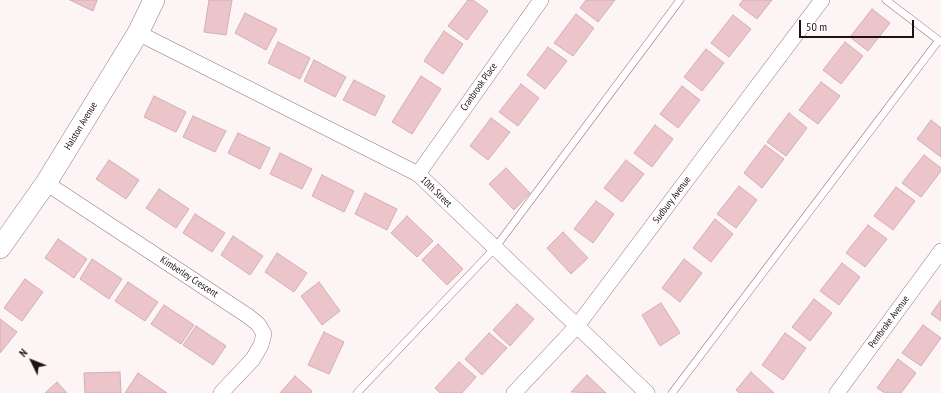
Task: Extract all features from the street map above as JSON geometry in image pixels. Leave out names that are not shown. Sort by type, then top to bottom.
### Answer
[{"type":"main road","name":"Halston Avenue","points":[[0,248],[46,183],[138,33],[154,0]]},
{"type":"street","name":"Cranbrook Place","points":[[418,174],[541,0]]},
{"type":"street","name":"Sudbury Avenue","points":[[514,393],[577,326],[822,0]]},
{"type":"street","name":"10th Street","points":[[138,33],[418,174],[647,393]]},
{"type":"street","name":"Kimberley Crescent","points":[[46,183],[258,324],[264,334],[262,346],[253,359],[221,393]]},
{"type":"street","name":"Pembroke Avenue","points":[[837,393],[941,251]]},
{"type":"lane","points":[[357,393],[495,248],[680,0]]},
{"type":"lane","points":[[672,393],[940,41],[886,0]]},
{"type":"building","points":[[70,0],[97,0],[93,11]]},
{"type":"building","points":[[209,0],[232,0],[226,35],[204,32]]},
{"type":"building","points":[[468,0],[473,0],[488,11],[467,40],[448,26]]},
{"type":"building","points":[[586,0],[615,0],[598,22],[580,8]]},
{"type":"building","points":[[743,0],[772,0],[757,19],[739,5]]},
{"type":"building","points":[[872,9],[890,23],[868,51],[850,37]]},
{"type":"building","points":[[245,13],[277,29],[266,50],[235,33]]},
{"type":"building","points":[[576,14],[594,28],[573,56],[554,43]]},
{"type":"building","points":[[733,15],[751,29],[729,57],[711,43]]},
{"type":"building","points":[[444,31],[463,44],[443,74],[424,61]]},
{"type":"building","points":[[278,42],[310,58],[300,79],[268,63]]},
{"type":"building","points":[[845,42],[863,56],[841,84],[823,70]]},
{"type":"building","points":[[548,47],[567,61],[545,89],[527,75]]},
{"type":"building","points":[[706,49],[724,63],[702,91],[684,77]]},
{"type":"building","points":[[314,60],[346,77],[335,97],[304,81]]},
{"type":"building","points":[[421,76],[441,89],[412,134],[392,122]]},
{"type":"building","points":[[354,80],[385,96],[375,116],[343,100]]},
{"type":"building","points":[[821,82],[840,96],[818,124],[799,110]]},
{"type":"building","points":[[521,84],[539,98],[518,126],[499,112]]},
{"type":"building","points":[[682,86],[700,100],[678,128],[660,114]]},
{"type":"building","points":[[154,96],[186,112],[176,132],[144,117]]},
{"type":"building","points":[[789,113],[807,128],[786,156],[767,142]]},
{"type":"building","points":[[193,116],[226,131],[215,152],[183,137]]},
{"type":"building","points":[[491,118],[510,132],[488,160],[470,146]]},
{"type":"building","points":[[931,120],[941,128],[941,157],[917,139]]},
{"type":"building","points":[[655,125],[673,139],[652,167],[634,153]]},
{"type":"building","points":[[238,133],[270,148],[260,169],[228,153]]},
{"type":"building","points":[[765,145],[784,159],[762,188],[744,173]]},
{"type":"building","points":[[280,153],[312,169],[302,189],[270,174]]},
{"type":"building","points":[[924,155],[941,168],[941,171],[921,197],[902,183]]},
{"type":"building","points":[[109,160],[139,180],[126,199],[96,179]]},
{"type":"building","points":[[626,160],[644,174],[622,202],[604,188]]},
{"type":"building","points":[[506,168],[530,193],[514,210],[489,184]]},
{"type":"building","points":[[322,175],[354,191],[344,212],[312,196]]},
{"type":"building","points":[[739,186],[757,200],[736,228],[717,214]]},
{"type":"building","points":[[896,187],[915,201],[893,230],[874,216]]},
{"type":"building","points":[[159,189],[189,209],[176,228],[146,208]]},
{"type":"building","points":[[365,193],[397,209],[387,230],[355,214]]},
{"type":"building","points":[[596,201],[614,214],[593,243],[574,229]]},
{"type":"building","points":[[195,214],[225,233],[212,252],[183,233]]},
{"type":"building","points":[[407,216],[433,241],[417,257],[391,233]]},
{"type":"building","points":[[715,219],[733,234],[711,262],[693,248]]},
{"type":"building","points":[[868,225],[887,239],[865,267],[846,253]]},
{"type":"building","points":[[563,232],[588,258],[571,274],[547,248]]},
{"type":"building","points":[[233,236],[263,256],[250,275],[221,255]]},
{"type":"building","points":[[58,239],[87,259],[74,278],[45,258]]},
{"type":"building","points":[[438,244],[463,269],[447,285],[422,260]]},
{"type":"building","points":[[277,253],[307,273],[294,292],[265,272]]},
{"type":"building","points":[[92,259],[122,279],[109,299],[80,279]]},
{"type":"building","points":[[684,259],[702,273],[680,302],[662,288]]},
{"type":"building","points":[[842,263],[860,277],[839,305],[820,291]]},
{"type":"building","points":[[25,279],[43,292],[22,321],[4,308]]},
{"type":"building","points":[[128,282],[158,302],[145,321],[115,301]]},
{"type":"building","points":[[319,282],[340,311],[322,325],[301,296]]},
{"type":"building","points":[[814,299],[832,313],[810,341],[792,327]]},
{"type":"building","points":[[941,300],[941,321],[931,314]]},
{"type":"building","points":[[661,303],[680,333],[660,346],[642,315]]},
{"type":"building","points":[[517,304],[534,319],[510,346],[493,330]]},
{"type":"building","points":[[164,305],[194,325],[181,344],[151,324]]},
{"type":"building","points":[[0,319],[17,332],[0,353]]},
{"type":"building","points":[[923,325],[941,338],[921,366],[902,353]]},
{"type":"building","points":[[196,326],[226,346],[213,365],[183,345]]},
{"type":"building","points":[[324,332],[344,342],[329,374],[308,365]]},
{"type":"building","points":[[489,333],[507,348],[482,375],[465,359]]},
{"type":"building","points":[[785,333],[806,348],[783,380],[762,365]]},
{"type":"building","points":[[898,359],[916,373],[901,393],[885,393],[877,388]]},
{"type":"building","points":[[459,362],[476,377],[462,393],[440,393],[435,388]]},
{"type":"building","points":[[120,372],[121,393],[85,393],[84,373]]},
{"type":"building","points":[[751,372],[774,393],[739,393],[736,390]]},
{"type":"building","points":[[138,373],[167,393],[125,393]]},
{"type":"building","points":[[587,375],[606,393],[571,392]]},
{"type":"building","points":[[295,376],[312,391],[311,393],[280,393]]},
{"type":"building","points":[[57,382],[67,393],[45,393]]}]
